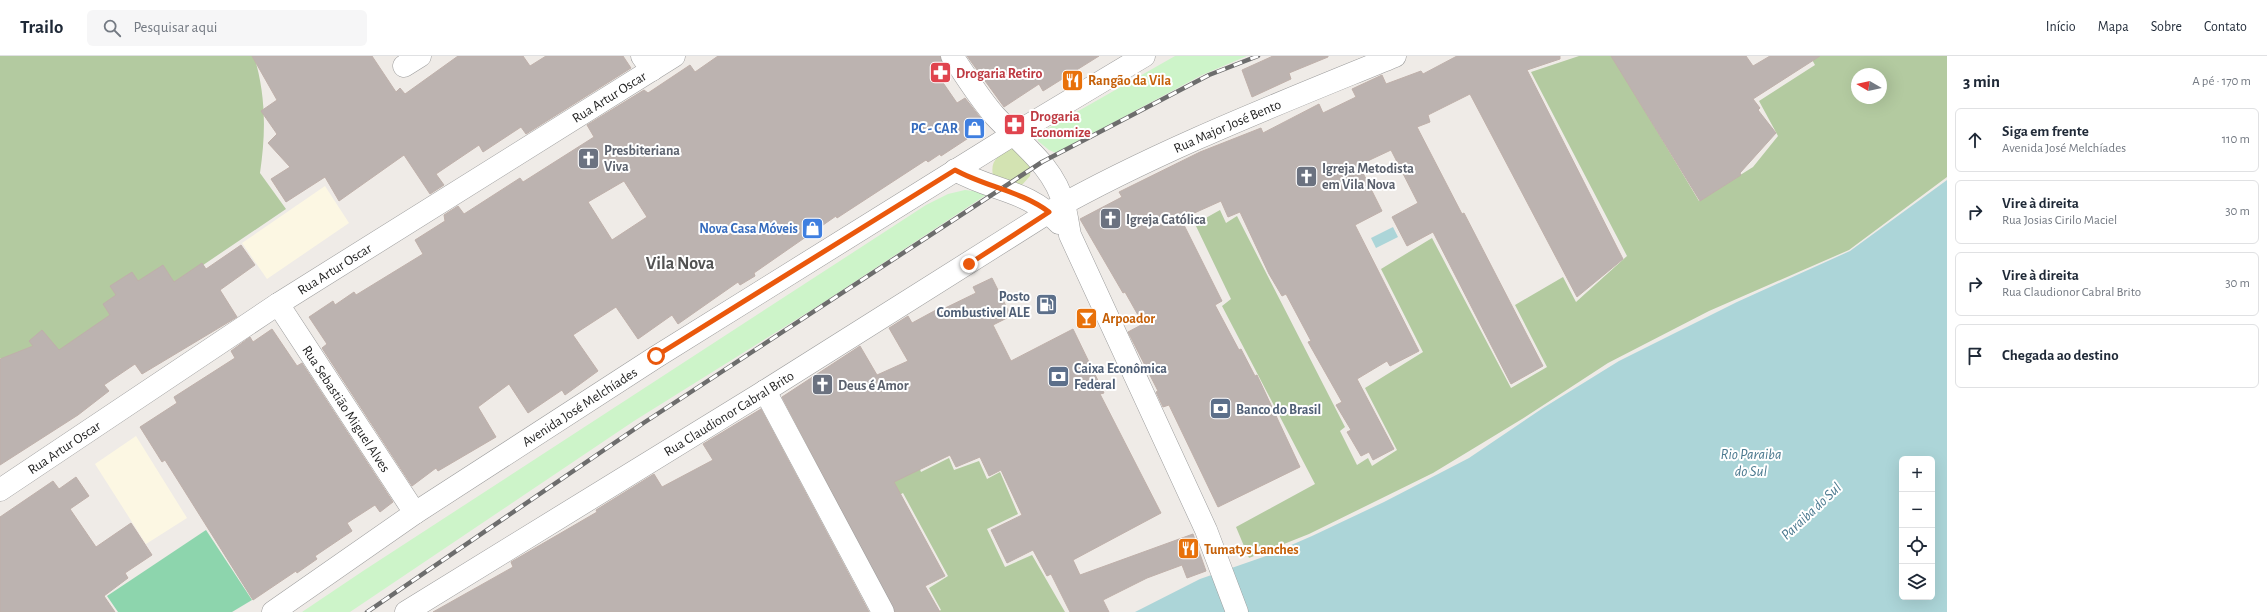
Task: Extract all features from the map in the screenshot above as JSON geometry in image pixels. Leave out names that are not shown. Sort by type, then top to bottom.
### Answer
[{"type":"street","name":"Rua Artur Oscar","points":[[0,490],[278,304],[647,63],[674,56]]},
{"type":"street","points":[[952,56],[980,97],[996,116],[1042,162],[1057,186],[1056,208],[1070,235],[1206,530],[1237,612]]},
{"type":"street","name":"Avenida José Melchíades","points":[[273,612],[415,513],[656,356],[955,170],[1144,56]]},
{"type":"street","name":"Rua Major José Bento","points":[[1056,208],[1101,184],[1209,133],[1395,56]]},
{"type":"street","points":[[955,170],[984,184],[1020,194],[1036,202],[1056,208]]},
{"type":"street","name":"Rua Claudionor Cabral Brito","points":[[406,612],[765,391],[1056,208]]},
{"type":"street","name":"Rua Sebastião Miguel Alves","points":[[278,304],[415,513]]},
{"type":"street","points":[[765,391],[883,612]]},
{"type":"shaded area","points":[[325,186],[349,223],[267,279],[242,243]]},
{"type":"shaded area","points":[[136,436],[187,518],[146,544],[95,464]]},
{"type":"green space","points":[[0,56],[254,56],[261,85],[264,114],[260,173],[286,209],[67,357],[7,360],[0,358]]},
{"type":"green space","points":[[1175,56],[1247,56],[1202,75],[1056,153],[1049,150],[1038,141],[1038,134]]},
{"type":"green space","points":[[1579,56],[1612,56],[1699,201],[1753,167],[1778,136],[1759,101],[1815,65],[1810,56],[1947,56],[1947,177],[1849,250],[1709,311],[1608,363],[1522,419],[1433,473],[1309,534],[1249,558],[1236,527],[1315,484],[1222,306],[1231,299],[1195,224],[1220,210],[1226,223],[1237,216],[1345,427],[1340,431],[1357,465],[1368,458],[1372,466],[1397,450],[1365,388],[1423,352],[1381,269],[1432,238],[1511,388],[1547,367],[1515,305],[1563,277],[1576,302],[1627,256],[1531,72]]},
{"type":"green space","points":[[1010,149],[1013,149],[1031,167],[1030,176],[1022,185],[993,176],[992,171],[994,162]]},
{"type":"green space","points":[[965,190],[989,193],[821,304],[634,421],[350,612],[302,612],[926,205],[948,194]]},
{"type":"green space","points":[[914,455],[921,472],[949,458],[954,470],[979,461],[987,479],[1000,472],[1018,514],[987,529],[1005,567],[1032,555],[1065,612],[937,612],[941,610],[929,588],[948,576],[903,493],[867,513]]},
{"type":"green space","points":[[206,530],[252,600],[232,612],[118,612],[107,596]]},
{"type":"water","name":"Rio Paraiba do Sul","points":[[1947,180],[1947,612],[1135,612],[1200,579],[1266,556],[1384,502],[1469,458],[1543,408],[1619,361],[1737,302],[1850,251]]},
{"type":"water","points":[[1393,227],[1398,237],[1376,248],[1371,238]]},
{"type":"building","points":[[252,56],[372,56],[396,92],[400,88],[405,94],[458,56],[523,56],[530,66],[546,56],[623,56],[631,68],[526,134],[521,127],[483,152],[479,145],[436,174],[444,185],[430,194],[404,155],[339,201],[325,177],[286,202],[271,179],[290,167],[268,143],[277,134],[261,111],[277,100]]},
{"type":"building","points":[[718,56],[940,56],[945,68],[937,74],[957,103],[965,98],[983,121],[973,127],[976,133],[941,156],[940,154],[928,162],[926,160],[837,218],[836,216],[754,273],[755,276],[740,285],[738,282],[678,324],[672,315],[638,339],[616,307],[573,335],[598,371],[565,395],[562,390],[528,413],[509,384],[478,407],[496,437],[438,471],[436,468],[412,486],[322,348],[327,344],[309,317],[333,301],[335,305],[354,292],[356,295],[423,254],[415,240],[445,221],[444,215],[458,206],[464,214],[520,178],[523,182],[594,137],[587,125],[644,90],[648,93],[690,65],[695,72]],"holes":[[[624,181],[647,217],[612,240],[588,202]]]},
{"type":"building","points":[[967,56],[1099,56],[1043,91],[1039,84],[1004,107]]},
{"type":"building","points":[[1273,56],[1328,57],[1289,73],[1291,79],[1252,97],[1242,70]]},
{"type":"building","points":[[1457,56],[1560,56],[1560,59],[1527,70],[1623,259],[1577,297],[1470,94],[1428,115],[1430,122],[1417,127],[1462,214],[1464,213],[1543,366],[1511,384],[1433,232],[1407,246],[1392,217],[1418,203],[1391,150],[1359,165],[1382,211],[1355,225],[1419,351],[1390,366],[1387,361],[1357,379],[1394,449],[1373,460],[1369,452],[1361,456],[1347,432],[1351,430],[1336,405],[1342,402],[1308,342],[1311,341],[1286,294],[1282,296],[1269,274],[1240,212],[1228,217],[1221,201],[1181,219],[1222,301],[1215,305],[1239,350],[1241,349],[1255,376],[1257,375],[1300,467],[1218,507],[1169,405],[1163,407],[1156,392],[1158,391],[1128,332],[1143,324],[1125,292],[1123,293],[1080,219],[1122,197],[1119,192],[1200,152],[1261,128],[1263,133],[1319,104],[1323,113],[1356,97],[1352,89],[1382,75],[1386,84],[1421,71],[1423,74]]},
{"type":"building","points":[[1611,56],[1746,56],[1753,66],[1770,56],[1820,56],[1753,99],[1760,108],[1758,110],[1776,133],[1740,173],[1741,175],[1700,201]]},
{"type":"building","points":[[241,245],[255,265],[220,290],[237,317],[142,374],[135,364],[104,385],[109,391],[78,415],[0,465],[0,359],[33,346],[29,341],[42,330],[59,350],[110,315],[103,304],[116,295],[110,286],[132,272],[138,281],[163,265],[174,282],[202,263],[206,269]]},
{"type":"building","points":[[992,278],[1011,316],[993,325],[1011,361],[1073,329],[1104,393],[1100,394],[1161,513],[1073,560],[1080,575],[1193,534],[1206,571],[1187,578],[1182,565],[1147,578],[1103,600],[1109,612],[1070,612],[1051,574],[1047,576],[1033,550],[1007,563],[991,530],[1022,515],[1001,470],[989,476],[980,457],[956,467],[950,455],[894,482],[945,576],[925,586],[940,612],[895,612],[782,397],[860,346],[877,375],[908,361],[889,328],[908,316],[912,323],[936,310],[937,312],[976,293],[973,287]]},
{"type":"building","points":[[272,329],[297,366],[302,363],[393,502],[380,512],[375,505],[347,523],[352,531],[315,556],[317,559],[297,573],[296,571],[253,600],[165,460],[162,462],[140,427],[177,403],[174,397],[235,358],[231,351],[250,337],[253,342]]},
{"type":"building","points":[[761,409],[869,612],[433,612],[513,567],[511,562],[597,512],[596,510],[654,474],[662,487],[713,460],[703,444]]},
{"type":"building","points":[[76,477],[89,496],[70,509],[96,547],[131,523],[152,555],[125,573],[128,578],[104,596],[115,612],[0,612],[0,517],[53,481],[59,489]]},
{"type":"railway","points":[[367,612],[645,422],[1042,162],[1209,75],[1258,56]]},
{"type":"place","name":"Drogaria Retiro","points":[[940,73]]},
{"type":"place","name":"Rangão da Vila","points":[[1073,80]]},
{"type":"place","name":"Drogaria Economize","points":[[1014,124]]},
{"type":"place","name":"PC - CAR","points":[[974,128]]},
{"type":"place","name":"Presbiteriana Viva","points":[[588,158]]},
{"type":"place","name":"Igreja Metodista em Vila Nova","points":[[1306,176]]},
{"type":"place","name":"Igreja Católica","points":[[1111,219]]},
{"type":"place","name":"Nova Casa Móveis","points":[[813,228]]},
{"type":"place","name":"Posto Combustivel ALE","points":[[1046,304]]},
{"type":"place","name":"Arpoador","points":[[1086,318]]},
{"type":"place","name":"Caixa Econômica Federal","points":[[1059,376]]},
{"type":"place","name":"Deus é Amor","points":[[822,385]]},
{"type":"place","name":"Banco do Brasil","points":[[1221,409]]},
{"type":"place","name":"Tumatys Lanches","points":[[1188,549]]},
{"type":"district","name":"Vila Nova","points":[[680,263]]},
{"type":"route","points":[[656,356],[955,170],[984,184],[1008,192],[1020,194],[1036,202],[1049,212],[969,264]]},
{"type":"water label","name":"Paraiba do Sul","points":[[1811,511]]}]
